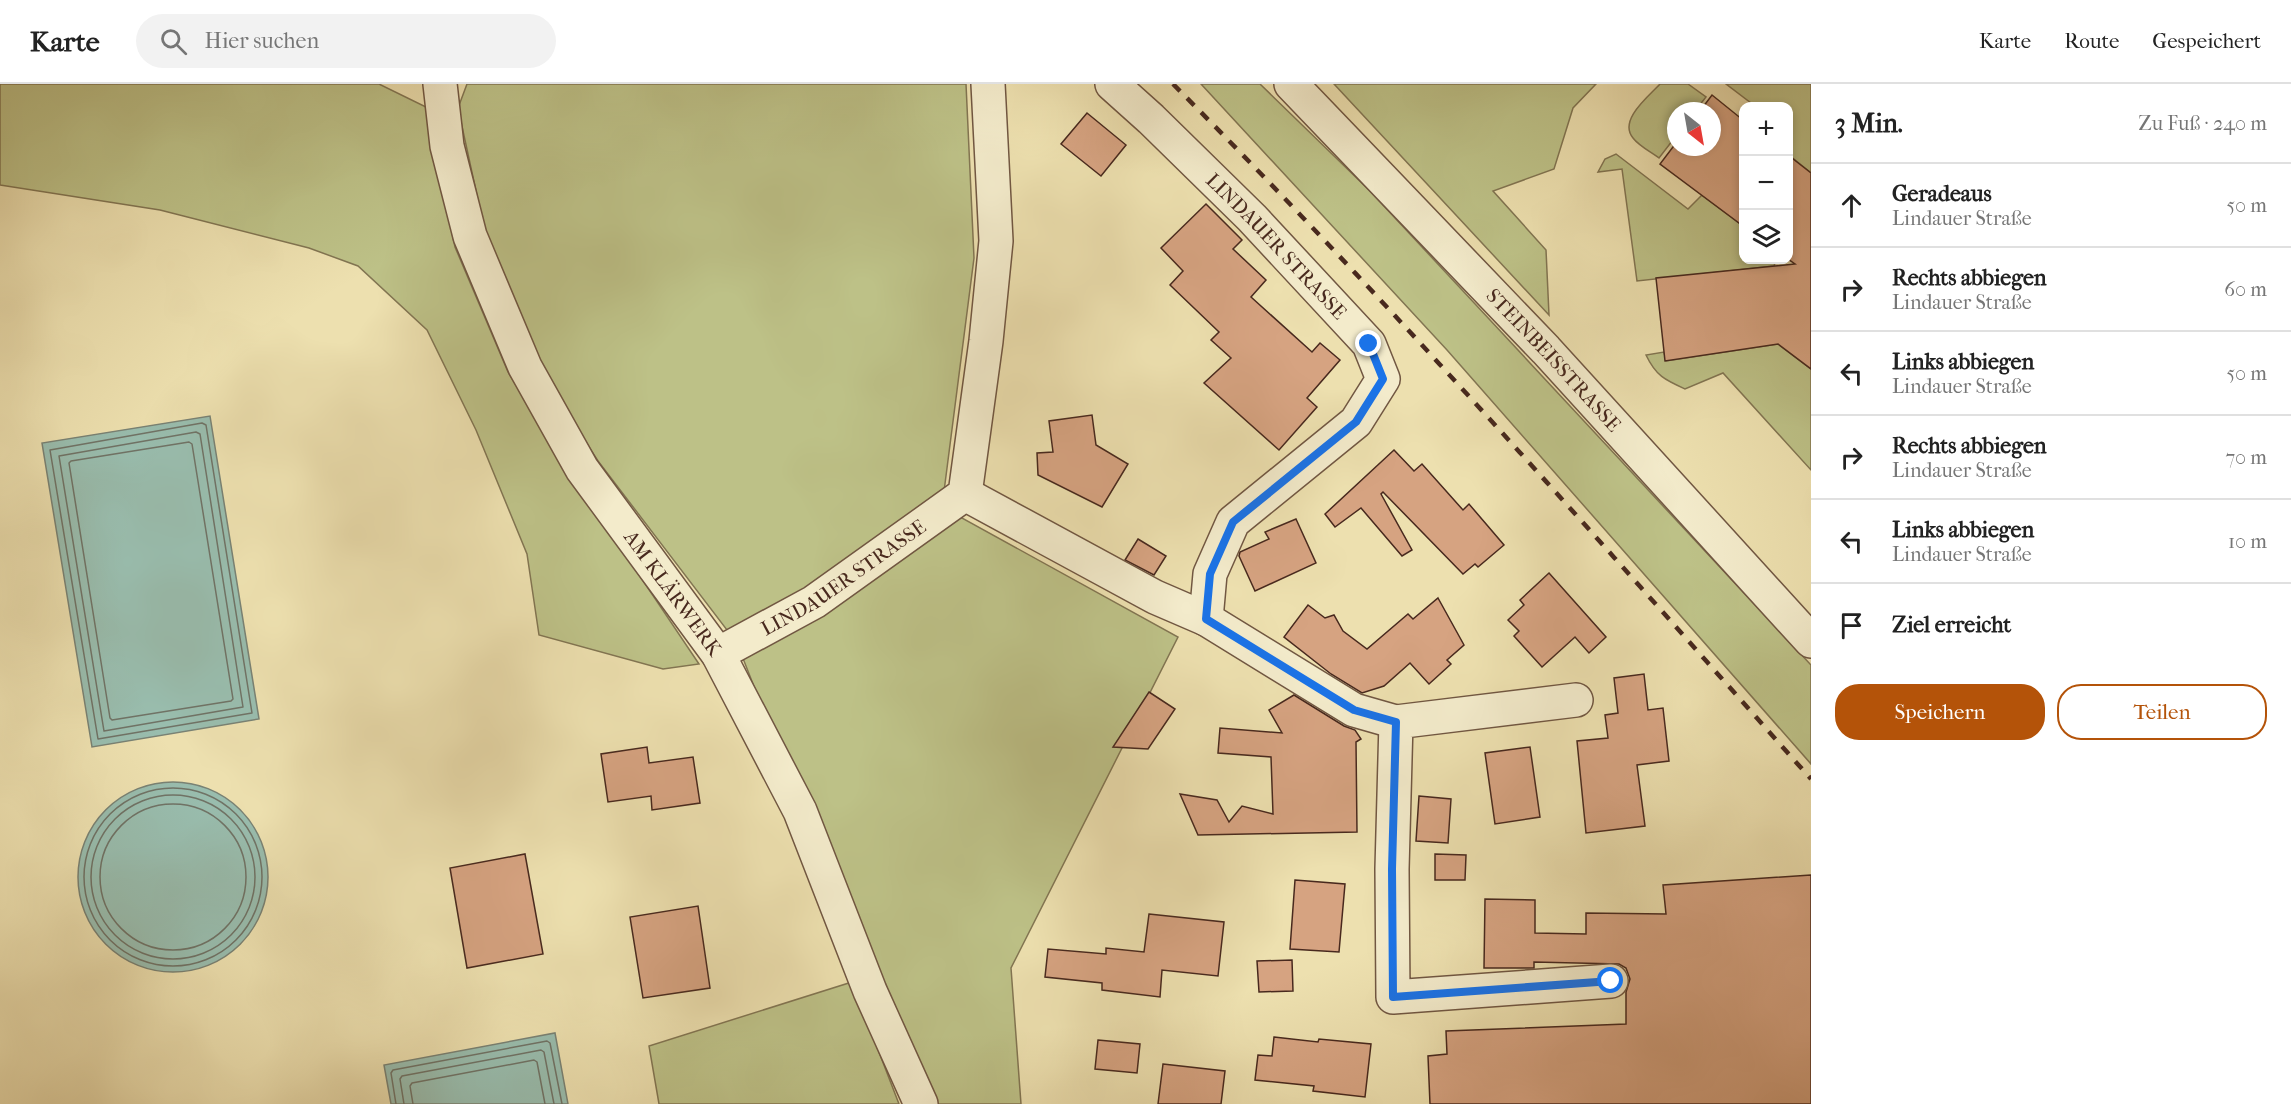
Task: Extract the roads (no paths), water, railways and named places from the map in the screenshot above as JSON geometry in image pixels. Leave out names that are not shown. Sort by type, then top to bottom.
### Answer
[{"type":"street","name":"AM KLÄRWERK","points":[[440,84],[447,146],[470,236],[525,367],[582,469],[718,654],[800,811],[870,991],[921,1104]]},
{"type":"street","points":[[988,84],[996,241],[986,341],[965,494],[1155,597],[1206,619],[1354,710],[1396,722],[1576,700]]},
{"type":"street","name":"LINDAUER STRASSE","points":[[1112,84],[1252,218],[1369,344],[1383,379],[1356,422],[1233,522],[1210,574],[1206,619]]},
{"type":"street","name":"STEINBEISSTRASSE","points":[[1291,84],[1546,350],[1811,641]]},
{"type":"street","name":"LINDAUER STRASSE","points":[[718,654],[814,602],[965,494]]},
{"type":"street","points":[[1396,722],[1392,869],[1393,997],[1611,981]]},
{"type":"water","points":[[210,416],[259,719],[92,747],[42,443]]},
{"type":"water","points":[[182,782],[192,783],[218,793],[234,803],[247,816],[261,840],[267,858],[267,896],[261,914],[247,938],[234,951],[210,965],[192,971],[164,972],[154,971],[128,961],[112,951],[99,938],[85,914],[79,896],[78,868],[79,858],[89,832],[99,816],[112,803],[136,789],[154,783]]},
{"type":"water","points":[[555,1033],[568,1104],[391,1104],[384,1065]]},
{"type":"railway","points":[[1173,84],[1256,168],[1417,340],[1811,779]]}]
